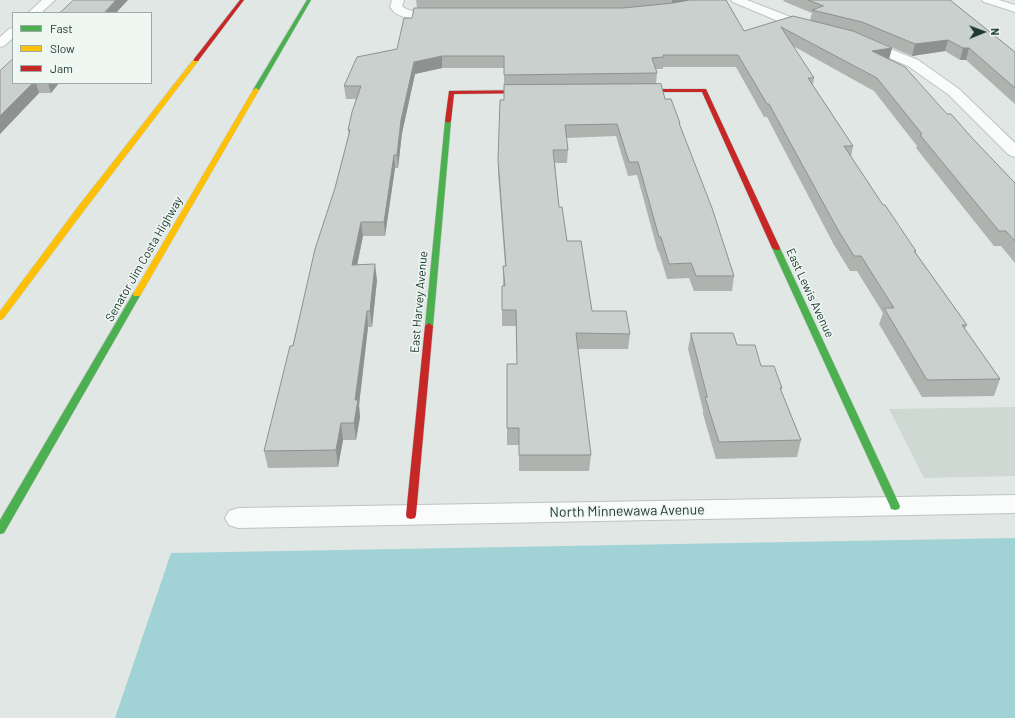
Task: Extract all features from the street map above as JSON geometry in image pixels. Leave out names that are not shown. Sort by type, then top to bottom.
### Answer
[{"type":"main road","points":[[0,317],[83,206],[242,0]]},
{"type":"main road","name":"Senator Jim Costa Highway","points":[[0,530],[309,0]]},
{"type":"main road","points":[[300,15],[313,0]]},
{"type":"main road","name":"East Lewis Avenue","points":[[625,91],[704,90],[895,506]]},
{"type":"main road","name":"East Harvey Avenue","points":[[411,515],[450,92],[546,91]]},
{"type":"street","points":[[35,12],[49,0]]},
{"type":"street","points":[[398,0],[396,6],[401,12],[419,15],[450,15]]},
{"type":"street","points":[[737,0],[789,21],[825,31]]},
{"type":"street","points":[[988,0],[1015,9]]},
{"type":"street","points":[[0,43],[12,33]]},
{"type":"street","points":[[854,38],[913,63],[954,92],[1015,152]]},
{"type":"street","name":"North Minnewawa Avenue","points":[[238,518],[1015,504]]},
{"type":"shaded area","points":[[1015,407],[1015,476],[924,478],[889,409]]},
{"type":"water","points":[[1015,538],[1015,718],[115,718],[171,553]]},
{"type":"building","points":[[74,0],[116,0],[105,12],[61,12]]},
{"type":"building","points":[[690,0],[726,0],[744,31],[793,16],[853,31],[892,48],[872,51],[905,67],[947,114],[951,114],[1015,183],[1015,241],[1006,231],[999,231],[920,135],[922,134],[877,78],[781,27],[814,78],[808,78],[853,146],[844,146],[883,205],[885,205],[916,251],[914,251],[967,325],[962,325],[1000,379],[927,380],[884,308],[894,308],[861,256],[854,256],[838,230],[769,104],[767,104],[738,55],[663,55],[664,57],[652,58],[657,73],[504,75],[504,56],[442,56],[414,62],[401,120],[397,155],[394,155],[384,222],[361,222],[352,265],[375,264],[370,311],[367,311],[355,400],[358,400],[354,423],[341,423],[336,450],[264,451],[290,346],[293,346],[315,249],[335,188],[350,130],[348,130],[352,112],[361,86],[344,86],[357,57],[397,49],[404,18],[412,18],[414,8],[623,8]]},
{"type":"building","points":[[808,0],[950,0],[1015,52],[1015,88],[969,48],[963,48],[948,40],[915,44],[862,22],[812,10],[823,6]]},
{"type":"building","points":[[12,60],[12,84],[32,84],[0,116],[0,71]]},
{"type":"building","points":[[661,84],[665,99],[671,99],[712,208],[734,276],[696,276],[691,263],[669,264],[661,237],[659,237],[638,162],[629,162],[617,124],[565,125],[568,150],[553,150],[559,207],[562,207],[567,241],[581,241],[592,311],[626,311],[630,334],[576,333],[591,455],[519,455],[519,428],[507,428],[507,364],[517,364],[516,310],[502,310],[502,286],[505,286],[503,266],[506,266],[498,160],[500,100],[504,100],[504,85]]},
{"type":"building","points":[[691,333],[733,333],[737,345],[755,345],[761,366],[774,366],[782,388],[780,388],[801,440],[719,442],[705,397],[707,397]]},
{"type":"traffic: fast","points":[[256,90],[309,0]]},
{"type":"traffic: fast","points":[[429,326],[448,121]]},
{"type":"traffic: fast","points":[[776,248],[895,506]]},
{"type":"traffic: fast","points":[[0,530],[137,294]]},
{"type":"traffic: slow","points":[[0,317],[83,206],[196,60]]},
{"type":"traffic: slow","points":[[137,294],[256,90]]},
{"type":"traffic: jam","points":[[196,60],[242,0]]},
{"type":"traffic: jam","points":[[633,91],[704,90],[776,248]]},
{"type":"traffic: jam","points":[[448,121],[451,92],[533,92]]},
{"type":"traffic: jam","points":[[411,515],[429,326]]}]
